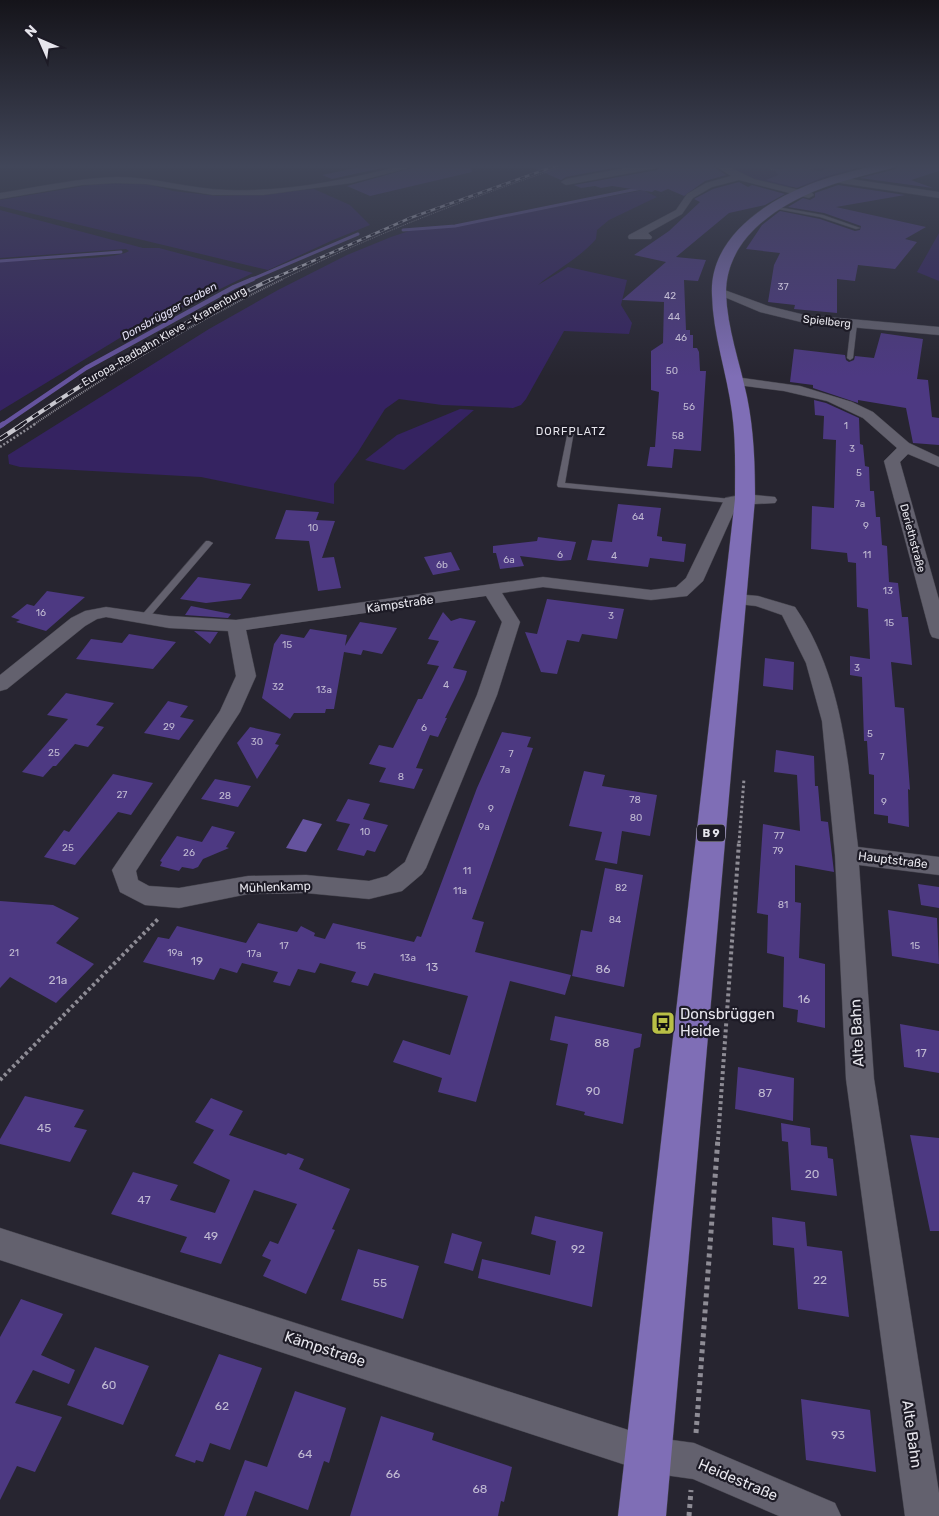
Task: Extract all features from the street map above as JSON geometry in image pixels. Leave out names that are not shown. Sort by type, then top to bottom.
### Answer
[{"type":"main road","name":"B 9","points":[[642,1516],[650,1455],[736,599],[748,500],[741,412],[722,317],[719,291],[723,266],[741,236]]},
{"type":"street","name":"Spielberg","points":[[719,291],[764,309],[788,316],[939,331]]},
{"type":"street","points":[[735,381],[797,389],[840,401],[864,413],[906,448],[939,462]]},
{"type":"street","name":"Deriethstraße","points":[[906,448],[892,461],[939,633]]},
{"type":"street","name":"Kämpstraße","points":[[0,685],[78,622],[91,614],[106,612],[169,622],[236,626],[492,591],[543,582],[651,595],[681,592],[694,581],[748,500]]},
{"type":"street","name":"Mühlenkamp","points":[[236,626],[246,676],[230,712],[124,870],[128,885],[144,895],[179,898],[248,885],[306,884],[369,890],[394,884],[414,868],[487,695],[511,622],[492,591]]},
{"type":"street","name":"Alte Bahn","points":[[736,599],[758,601],[789,611],[816,663],[832,721],[847,855],[860,1079],[924,1516]]},
{"type":"street","name":"Hauptstraße","points":[[847,855],[939,866]]},
{"type":"street","name":"Kämpstraße","points":[[0,1244],[650,1455]]},
{"type":"street","name":"Heidestraße","points":[[650,1455],[694,1461],[822,1516]]},
{"type":"lane","points":[[850,358],[854,324]]},
{"type":"lane","points":[[571,431],[561,485],[748,500]]},
{"type":"lane","points":[[144,618],[209,543]]},
{"type":"path","name":"Europa-Radbahn Kleve - Kranenburg","points":[[0,447],[147,352],[243,297],[336,252],[375,236]]},
{"type":"path","points":[[0,1080],[179,898]]},
{"type":"shaded area","points":[[0,236],[97,236],[143,248],[159,248],[253,273],[123,336],[0,411],[0,262],[106,257],[129,251],[126,249],[0,258]]},
{"type":"shaded area","points":[[125,236],[343,236],[268,270]]},
{"type":"shaded area","points":[[596,236],[590,246],[576,258],[538,285],[568,267],[627,280],[621,305],[632,323],[629,334],[564,331],[526,399],[521,405],[513,408],[442,405],[399,399],[385,409],[358,452],[334,484],[334,504],[201,477],[20,467],[9,464],[8,455],[209,329],[278,290],[347,255],[391,237]]},
{"type":"shaded area","points":[[937,236],[939,236],[939,281],[917,272]]},
{"type":"shaded area","points":[[460,409],[474,410],[404,470],[365,460],[397,435]]},
{"type":"shaded area","points":[[303,819],[322,824],[306,852],[286,848]]},
{"type":"building","points":[[662,236],[702,236],[676,257],[706,260],[698,281],[684,280],[686,330],[690,330],[690,335],[693,335],[693,348],[697,348],[699,352],[700,371],[706,371],[701,451],[674,449],[672,468],[647,466],[650,447],[655,447],[659,392],[651,390],[651,351],[663,343],[664,302],[622,300],[666,262],[634,255]]},
{"type":"building","points":[[755,236],[911,236],[905,239],[917,242],[895,269],[858,265],[855,281],[837,279],[837,313],[794,309],[795,305],[768,302],[774,265],[780,253],[746,249]]},
{"type":"building","points":[[881,333],[923,339],[917,379],[928,380],[932,417],[939,418],[939,445],[913,443],[906,408],[858,400],[858,403],[813,388],[813,385],[790,382],[794,349],[845,355],[846,360],[849,362],[854,360],[855,356],[874,358]]},
{"type":"building","points":[[814,400],[826,403],[859,418],[860,444],[863,445],[865,466],[869,467],[870,491],[874,491],[876,517],[880,517],[882,545],[887,546],[889,582],[898,583],[902,617],[908,617],[912,665],[891,662],[895,707],[904,708],[910,790],[908,789],[909,827],[888,823],[888,816],[874,814],[874,775],[869,774],[867,741],[864,741],[862,677],[850,675],[850,656],[870,659],[868,609],[857,607],[856,563],[848,562],[847,553],[811,549],[812,506],[834,508],[836,440],[823,439],[824,416],[815,415]]},
{"type":"building","points":[[618,504],[661,508],[657,536],[662,537],[662,541],[686,544],[684,562],[650,558],[648,567],[587,560],[592,540],[612,542]]},
{"type":"building","points":[[286,510],[319,512],[316,520],[335,521],[322,558],[334,557],[341,588],[318,591],[309,541],[275,539]]},
{"type":"building","points":[[538,537],[576,542],[571,560],[560,561],[520,556],[524,566],[500,569],[496,553],[493,553],[493,546],[537,541]]},
{"type":"building","points":[[451,552],[460,570],[433,575],[424,557]]},
{"type":"building","points":[[198,577],[251,584],[241,599],[206,603],[180,599]]},
{"type":"building","points":[[47,591],[85,597],[46,631],[16,622],[20,620],[11,617],[27,604],[34,606]]},
{"type":"building","points":[[547,599],[624,609],[617,639],[582,634],[579,642],[567,640],[557,674],[541,672],[525,632],[537,634]]},
{"type":"building","points":[[191,606],[231,614],[228,618],[185,615]]},
{"type":"building","points":[[443,612],[451,621],[460,618],[476,621],[453,668],[467,671],[464,680],[445,718],[447,718],[438,737],[430,735],[416,768],[423,769],[414,789],[379,782],[386,768],[369,764],[379,745],[393,748],[418,699],[422,699],[439,666],[427,664],[439,641],[428,639]]},
{"type":"building","points":[[360,622],[397,628],[382,654],[363,650],[361,655],[344,652],[334,709],[326,709],[325,713],[294,713],[290,719],[262,698],[274,644],[281,634],[304,638],[310,629],[347,635],[345,646]]},
{"type":"building","points":[[194,631],[218,632],[210,644]]},
{"type":"building","points":[[129,634],[176,642],[153,669],[76,659],[91,639],[122,643]]},
{"type":"building","points":[[765,658],[794,662],[793,690],[763,686]]},
{"type":"building","points":[[66,693],[114,703],[96,725],[104,727],[88,747],[75,744],[56,766],[53,766],[43,777],[22,772],[68,719],[47,715]]},
{"type":"building","points":[[168,701],[188,706],[180,717],[194,720],[179,740],[144,733]]},
{"type":"building","points":[[250,727],[281,734],[275,744],[279,745],[257,779],[237,743]]},
{"type":"building","points":[[502,732],[531,737],[527,747],[533,748],[472,919],[484,922],[475,952],[571,975],[565,995],[510,981],[476,1102],[438,1092],[442,1078],[393,1062],[403,1040],[450,1055],[468,996],[374,973],[368,986],[351,982],[356,972],[320,963],[315,973],[298,969],[290,986],[273,982],[278,972],[242,963],[237,973],[220,968],[214,980],[143,962],[158,937],[169,939],[177,926],[246,943],[258,923],[297,932],[301,926],[315,933],[314,936],[325,939],[333,923],[414,942],[417,936],[421,937],[477,788]]},
{"type":"building","points":[[776,750],[814,756],[815,786],[818,786],[821,821],[828,822],[834,872],[795,865],[795,902],[801,903],[799,958],[825,964],[825,1028],[797,1022],[798,1010],[783,1007],[784,957],[767,953],[768,915],[757,913],[763,824],[800,831],[797,775],[774,772]]},
{"type":"building","points":[[584,771],[605,775],[602,786],[657,795],[650,836],[622,831],[617,864],[595,860],[602,832],[569,826]]},
{"type":"building","points":[[113,774],[153,783],[131,815],[118,812],[75,865],[44,857],[64,830],[69,832]]},
{"type":"building","points":[[215,779],[251,786],[238,807],[201,799]]},
{"type":"building","points":[[348,799],[370,804],[363,819],[388,825],[375,852],[367,850],[364,856],[337,850],[350,824],[336,821]]},
{"type":"building","points":[[212,826],[235,832],[226,847],[229,848],[203,859],[198,867],[193,869],[182,867],[179,871],[160,866],[162,862],[160,861],[177,836],[202,842]]},
{"type":"building","points":[[605,868],[643,875],[624,987],[572,976],[581,930],[592,932]]},
{"type":"building","points":[[918,884],[939,887],[939,908],[921,905]]},
{"type":"building","points":[[0,901],[53,905],[79,918],[56,943],[94,964],[56,1003],[10,977],[0,988]]},
{"type":"building","points":[[888,910],[937,918],[939,964],[892,956]]},
{"type":"building","points":[[555,1016],[642,1034],[640,1047],[634,1049],[623,1124],[584,1115],[585,1112],[556,1105],[568,1044],[550,1040]]},
{"type":"building","points":[[900,1024],[939,1031],[939,1073],[904,1067]]},
{"type":"building","points":[[738,1067],[794,1078],[793,1121],[735,1109]]},
{"type":"building","points":[[25,1096],[84,1110],[74,1127],[87,1130],[70,1162],[0,1144],[0,1139]]},
{"type":"building","points":[[211,1098],[243,1111],[229,1135],[286,1155],[288,1153],[304,1159],[299,1169],[350,1189],[332,1229],[335,1230],[306,1294],[263,1276],[271,1260],[262,1256],[270,1241],[278,1244],[297,1204],[254,1190],[221,1264],[180,1252],[187,1237],[111,1214],[133,1172],[178,1185],[170,1200],[215,1213],[230,1180],[193,1163],[214,1130],[195,1122]]},
{"type":"building","points":[[781,1123],[810,1128],[811,1145],[827,1147],[828,1158],[833,1159],[837,1196],[791,1190],[788,1142],[782,1141]]},
{"type":"building","points":[[910,1135],[939,1138],[939,1231],[930,1231]]},
{"type":"building","points":[[535,1216],[603,1232],[592,1307],[478,1278],[482,1259],[550,1275],[556,1241],[531,1234]]},
{"type":"building","points":[[772,1217],[805,1222],[807,1246],[842,1251],[849,1317],[798,1309],[794,1248],[773,1245]]},
{"type":"building","points":[[452,1233],[482,1242],[473,1271],[444,1263]]},
{"type":"building","points":[[358,1249],[419,1266],[403,1319],[341,1300]]},
{"type":"building","points":[[21,1299],[63,1314],[41,1355],[75,1370],[69,1384],[33,1370],[15,1403],[62,1417],[35,1472],[17,1466],[0,1500],[0,1337]]},
{"type":"building","points":[[95,1347],[149,1366],[123,1425],[67,1405]]},
{"type":"building","points":[[219,1354],[262,1368],[230,1450],[210,1443],[203,1462],[196,1460],[195,1463],[175,1456]]},
{"type":"building","points":[[295,1391],[346,1408],[329,1463],[324,1461],[308,1510],[255,1491],[246,1516],[224,1516],[245,1460],[267,1467]]},
{"type":"building","points":[[801,1399],[870,1410],[876,1472],[806,1460]]},
{"type":"building","points":[[381,1416],[434,1433],[432,1440],[512,1467],[504,1502],[501,1501],[498,1516],[350,1516]]},
{"type":"waterway","name":"Donsbrügger Graben","points":[[250,280],[354,236]]},
{"type":"waterway","points":[[0,261],[121,252]]},
{"type":"waterway","name":"Donsbrügger Graben","points":[[2,425],[86,368],[234,287],[253,279]]},
{"type":"railway","points":[[270,280],[370,236]]},
{"type":"railway","points":[[21,425],[144,347],[270,280]]},
{"type":"railway","points":[[0,439],[23,424]]},
{"type":"place","name":"Donsbrüggen Heide","points":[[663,1023]]},
{"type":"district","name":"DORFPLATZ","points":[[571,431]]}]
